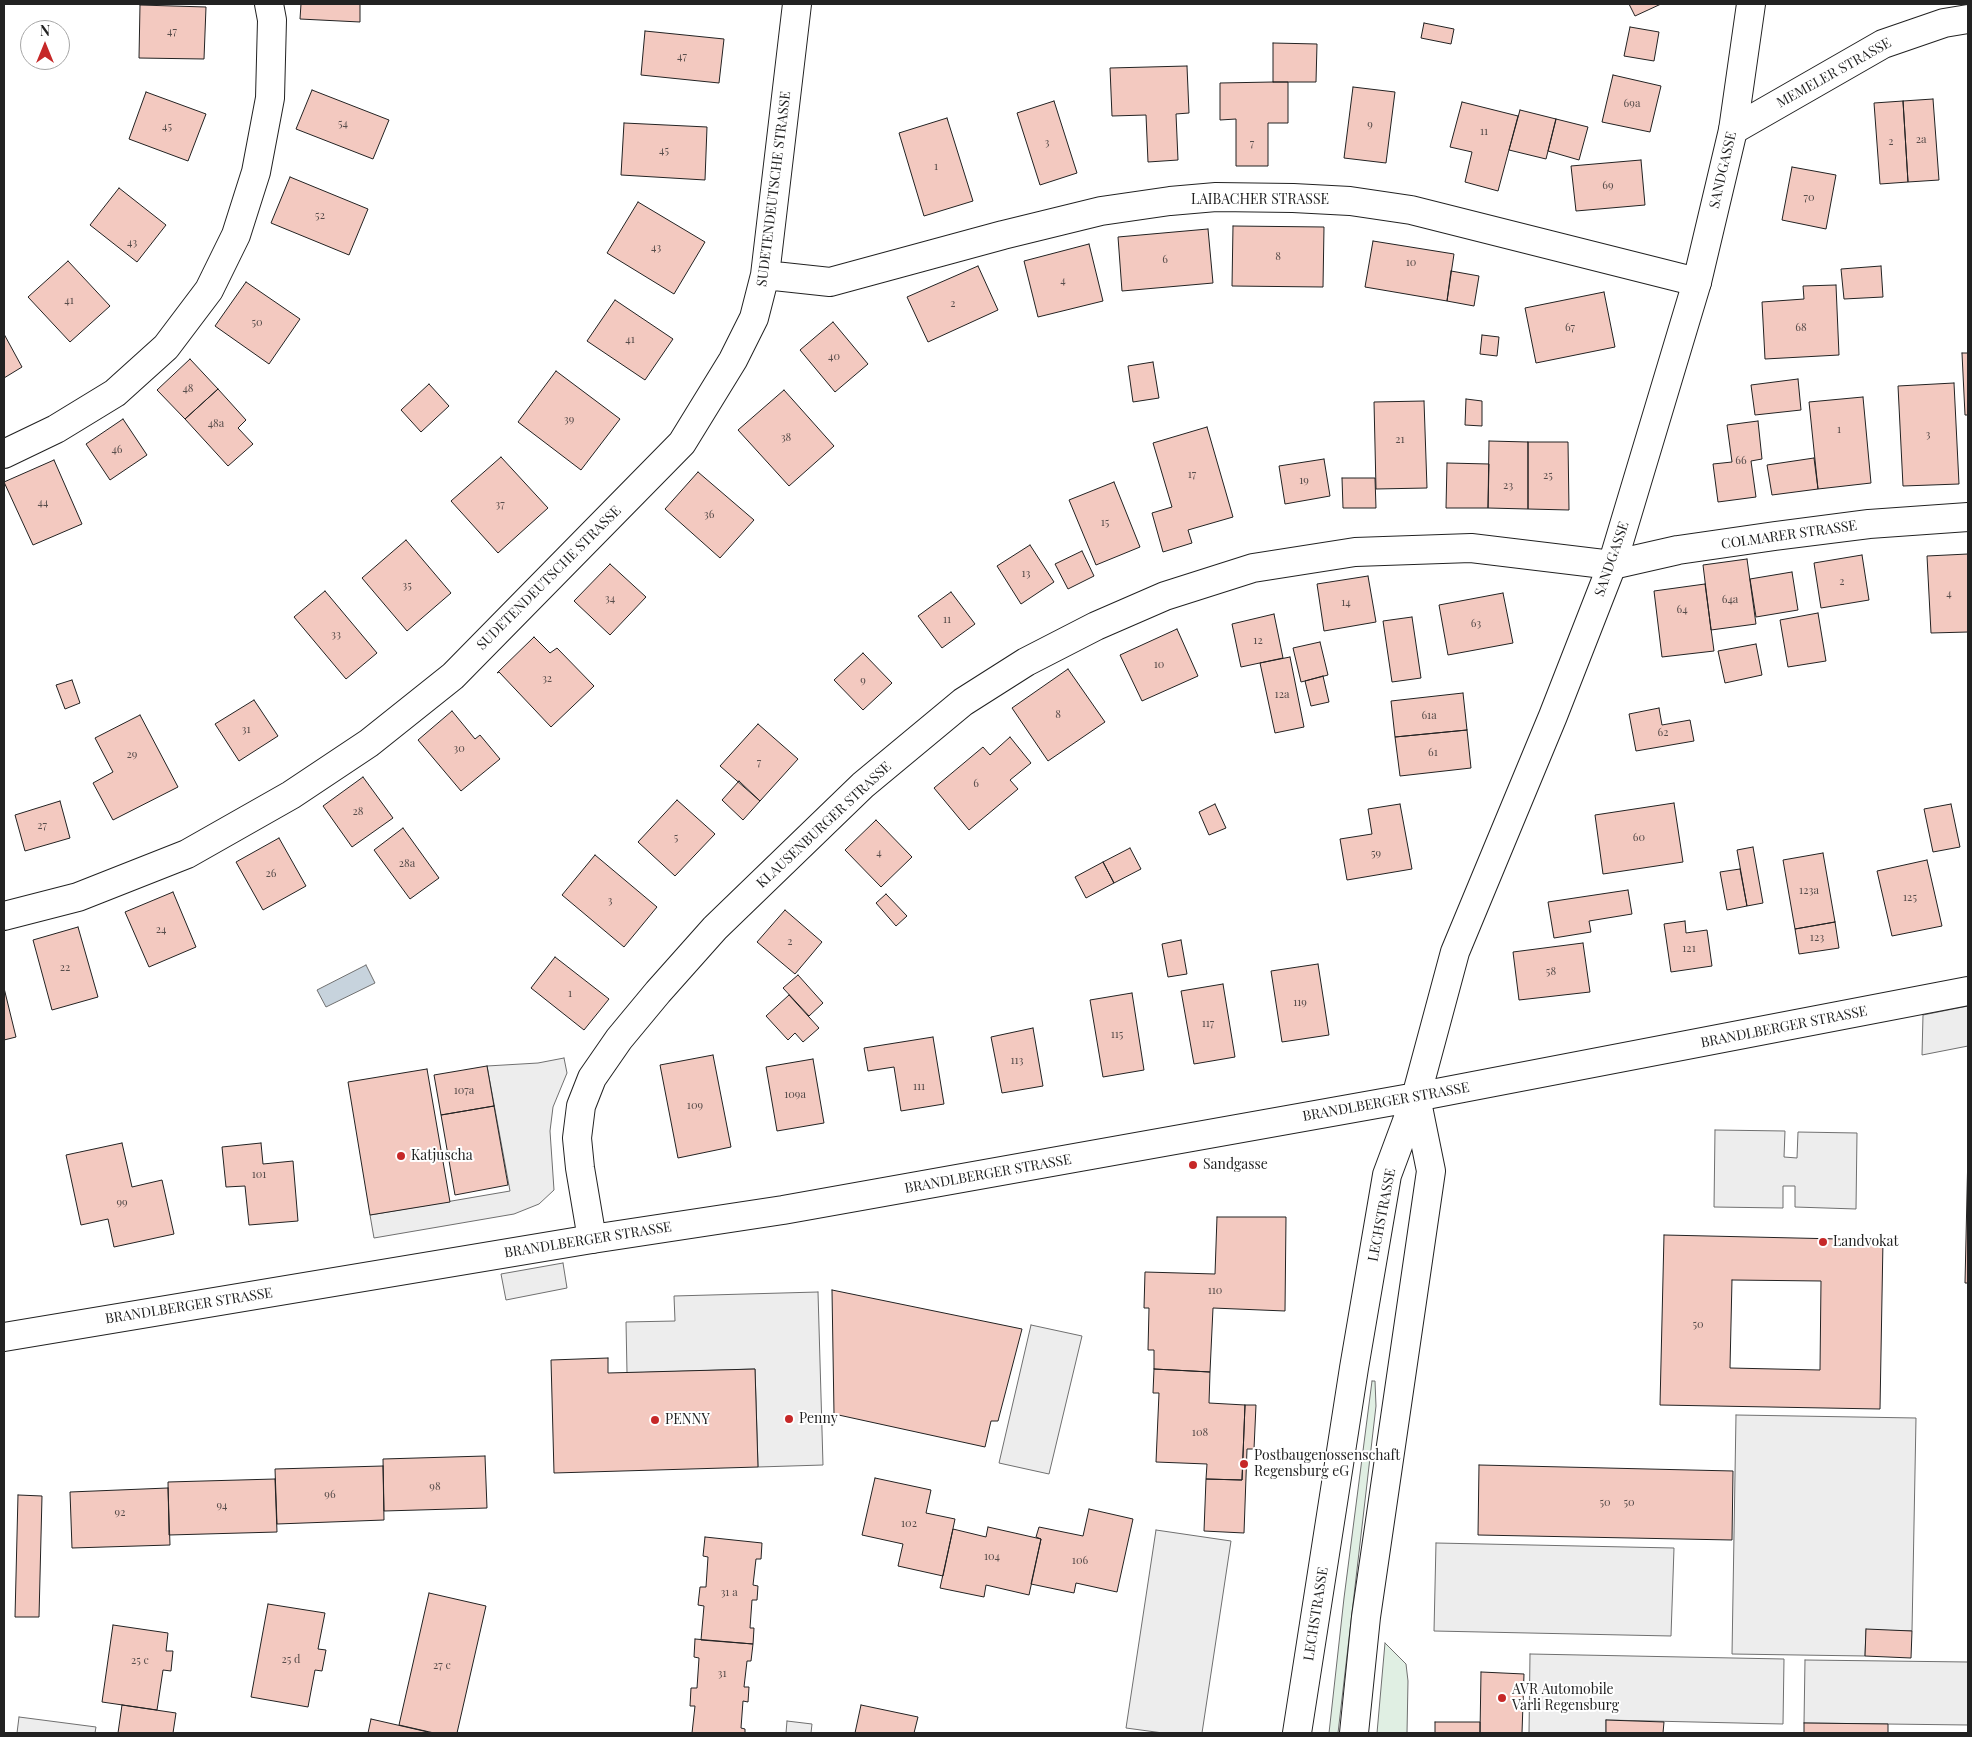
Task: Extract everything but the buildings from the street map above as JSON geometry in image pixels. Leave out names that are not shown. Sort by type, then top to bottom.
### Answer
[{"type":"street","points":[[4,454],[56,429],[114,393],[166,348],[208,290],[236,235],[256,172],[270,98],[272,20],[270,4]]},
{"type":"street","name":"SUDETENDEUTSCHE STRASSE","points":[[4,916],[78,897],[188,854],[291,795],[361,748],[453,676],[682,443],[733,360],[754,318],[765,275],[797,4]]},
{"type":"street","name":"SANDGASSE","points":[[1416,1097],[1455,952],[1553,716],[1612,565],[1697,282],[1733,130],[1751,4]]},
{"type":"street","name":"MEMELER STRASSE","points":[[1733,130],[1883,44],[1944,23],[1968,19]]},
{"type":"street","name":"LAIBACHER STRASSE","points":[[765,275],[830,282],[1002,235],[1102,211],[1170,201],[1216,197],[1350,201],[1411,210],[1697,282]]},
{"type":"street","name":"COLMARER STRASSE","points":[[1612,565],[1678,550],[1775,536],[1869,524],[1968,517]]},
{"type":"street","name":"KLAUSENBURGER STRASSE","points":[[592,1239],[577,1138],[582,1106],[592,1078],[620,1039],[658,992],[715,928],[863,785],[964,702],[1026,662],[1096,626],[1165,596],[1253,568],[1355,552],[1471,548],[1612,565]]},
{"type":"street","name":"BRANDLBERGER STRASSE","points":[[4,1337],[592,1239],[792,1208],[1416,1097],[1968,991]]},
{"type":"street","points":[[1354,1733],[1366,1617],[1431,1172],[1416,1097]]},
{"type":"street","name":"LECHSTRASSE","points":[[1296,1733],[1354,1368],[1387,1176],[1416,1097]]},
{"type":"green space","points":[[1372,1381],[1375,1381],[1376,1406],[1338,1733],[1329,1733],[1344,1598]]},
{"type":"green space","points":[[1385,1643],[1406,1664],[1408,1681],[1407,1733],[1377,1733]]},
{"type":"shaded area","points":[[366,965],[375,983],[326,1007],[317,990]]},
{"type":"shaded area","points":[[1968,1006],[1968,1046],[1922,1055],[1923,1015]]},
{"type":"shaded area","points":[[564,1058],[567,1073],[553,1107],[550,1131],[554,1190],[539,1204],[514,1214],[374,1238],[370,1215],[510,1191],[487,1066],[538,1063]]},
{"type":"shaded area","points":[[1715,1130],[1785,1131],[1784,1157],[1797,1158],[1798,1132],[1857,1133],[1856,1209],[1795,1207],[1795,1186],[1783,1186],[1783,1208],[1714,1207]]},
{"type":"shaded area","points":[[563,1263],[567,1288],[506,1300],[501,1274]]},
{"type":"shaded area","name":"Penny","points":[[818,1292],[823,1465],[758,1467],[755,1369],[627,1373],[626,1322],[675,1321],[674,1296]]},
{"type":"shaded area","points":[[1031,1325],[1082,1336],[1049,1474],[999,1463]]},
{"type":"shaded area","points":[[1736,1415],[1916,1418],[1912,1631],[1866,1630],[1865,1656],[1732,1654]]},
{"type":"shaded area","points":[[1156,1530],[1231,1541],[1202,1733],[1163,1733],[1126,1728]]},
{"type":"shaded area","points":[[1436,1543],[1674,1548],[1671,1636],[1434,1631]]},
{"type":"shaded area","points":[[1530,1654],[1784,1659],[1783,1724],[1606,1720],[1606,1733],[1529,1733]]},
{"type":"shaded area","points":[[1805,1660],[1968,1662],[1968,1725],[1804,1723]]},
{"type":"shaded area","points":[[19,1717],[96,1727],[95,1733],[17,1733]]},
{"type":"shaded area","points":[[787,1721],[812,1724],[811,1733],[786,1733]]},
{"type":"place","name":"Katjuscha","points":[[401,1156]]},
{"type":"place","name":"Sandgasse","points":[[1193,1165]]},
{"type":"place","name":"Landvokat","points":[[1823,1242]]},
{"type":"place","name":"Penny","points":[[789,1419]]},
{"type":"place","name":"PENNY","points":[[655,1420]]},
{"type":"place","name":"Postbaugenossenschaft Regensburg eG","points":[[1244,1464]]},
{"type":"place","name":"AVR Automobile Varli Regensburg","points":[[1502,1698]]}]
